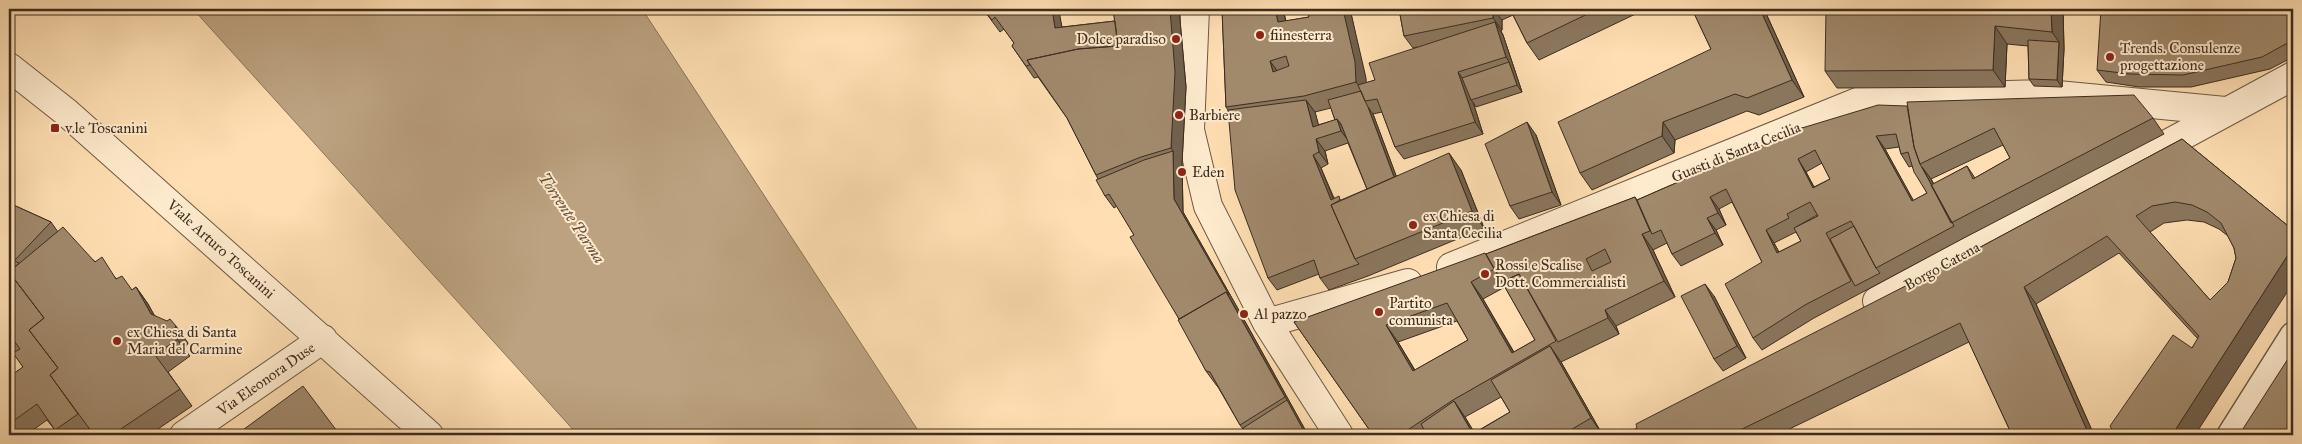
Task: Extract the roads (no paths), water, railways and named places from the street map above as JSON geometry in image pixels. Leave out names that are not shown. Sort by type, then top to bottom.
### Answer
[{"type":"street","points":[[1195,9],[1190,130],[1208,206],[1266,323],[1339,435]]},
{"type":"street","name":"Viale Arturo Toscanini","points":[[9,67],[66,112],[429,435]]},
{"type":"street","name":"Borgo Catena","points":[[1859,311],[2225,111],[2293,76]]},
{"type":"street","name":"Guasti di Santa Cecilia","points":[[1266,323],[1405,285],[1865,99],[2047,94],[2225,111]]},
{"type":"street","points":[[2230,435],[2293,335]]},
{"type":"street","name":"Via Eleonora Duse","points":[[184,435],[323,339]]},
{"type":"water","name":"Torrente Parma","points":[[193,9],[642,9],[921,435],[578,435]]},
{"type":"place","name":"fiinesterra","points":[[1260,35]]},
{"type":"place","name":"Dolce paradiso","points":[[1176,39]]},
{"type":"place","name":"Trends. Consulenze progettazione","points":[[2110,57]]},
{"type":"place","name":"Barbiere","points":[[1179,115]]},
{"type":"place","name":"v.le Toscanini","points":[[55,128]]},
{"type":"place","name":"Eden","points":[[1182,172]]},
{"type":"place","name":"ex Chiesa di Santa Cecilia","points":[[1413,225]]},
{"type":"place","name":"Rossi e Scalise Dott. Commercialisti","points":[[1485,274]]},
{"type":"place","name":"Partito comunista","points":[[1379,312]]},
{"type":"place","name":"Al pazzo","points":[[1244,314]]},
{"type":"place","name":"ex Chiesa di Santa Maria del Carmine","points":[[117,341]]}]
